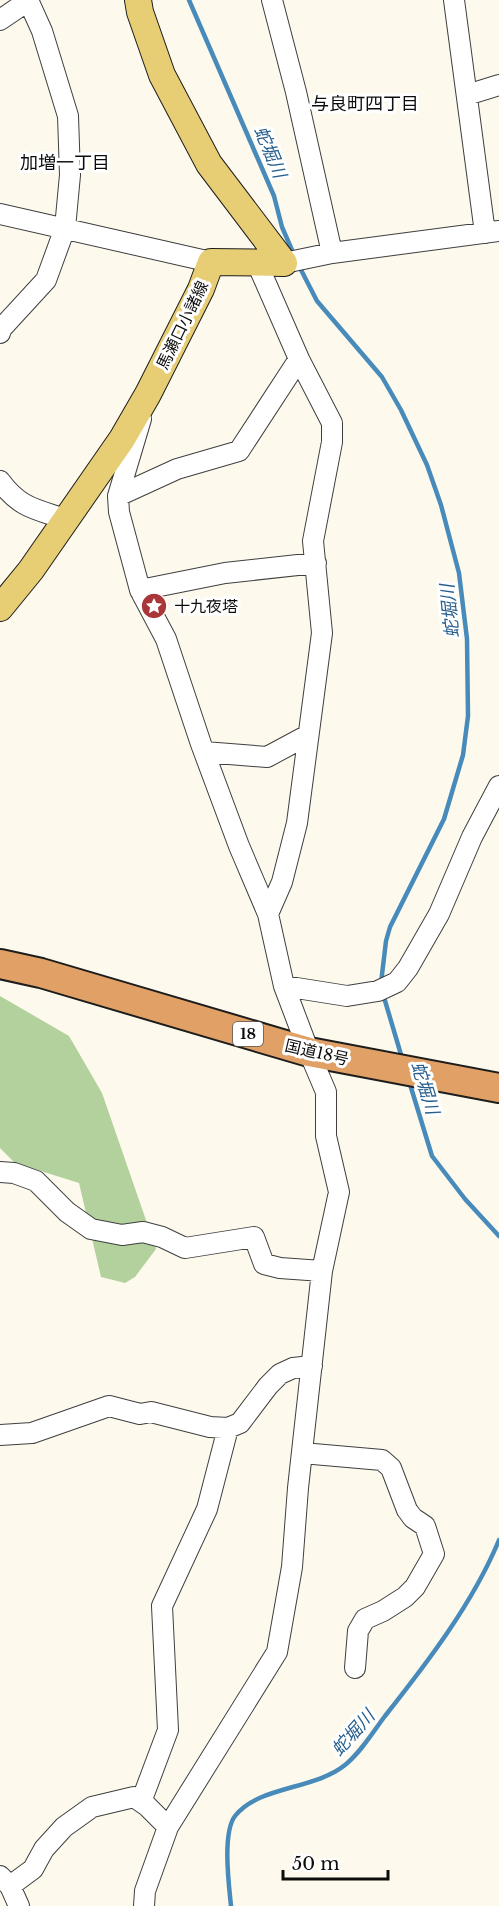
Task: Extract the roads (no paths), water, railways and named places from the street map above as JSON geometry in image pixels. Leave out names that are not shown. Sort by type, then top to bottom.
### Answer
[{"type":"highway","name":"国道18号","points":[[0,964],[41,973],[309,1052],[499,1088]]},
{"type":"main road","points":[[138,0],[162,75],[209,164],[284,263]]},
{"type":"main road","name":"馬瀬口小諸線","points":[[0,608],[31,570],[122,439],[148,394],[201,289],[210,262],[284,263]]},
{"type":"street","points":[[272,0],[296,92],[332,253]]},
{"type":"street","points":[[284,263],[332,253],[492,232],[467,95],[454,0]]},
{"type":"street","points":[[0,20],[28,1],[42,31],[68,116],[70,175],[65,228],[46,280],[1,329],[0,333]]},
{"type":"street","points":[[467,95],[499,85]]},
{"type":"street","points":[[0,214],[210,262]]},
{"type":"street","points":[[257,263],[299,359],[332,423],[332,442],[313,541],[322,633],[297,823],[282,882],[268,914]]},
{"type":"street","points":[[118,496],[177,469],[239,451],[299,359]]},
{"type":"street","points":[[144,1906],[145,1891],[168,1827],[277,1652],[292,1567],[322,1271],[339,1192],[326,1136],[326,1092],[284,986],[268,914],[238,846],[166,639],[140,590],[119,512],[118,496],[148,394]]},
{"type":"street","points":[[0,481],[11,496],[28,507],[65,519]]},
{"type":"street","points":[[140,590],[225,573],[316,563]]},
{"type":"street","points":[[204,752],[267,757],[308,735]]},
{"type":"street","points":[[284,986],[347,996],[378,992],[397,982],[408,968],[439,914],[472,837],[499,786]]},
{"type":"street","points":[[0,1172],[14,1173],[36,1181],[67,1212],[91,1229],[122,1235],[143,1232],[162,1237],[185,1248],[254,1237],[264,1264],[280,1268],[322,1271]]},
{"type":"street","points":[[0,1435],[32,1433],[109,1406],[141,1414],[151,1412],[210,1427],[228,1428],[240,1423],[280,1374],[292,1368],[312,1366]]},
{"type":"street","points":[[141,1802],[168,1730],[162,1606],[207,1509],[228,1428]]},
{"type":"street","points":[[302,1453],[382,1460],[391,1468],[407,1510],[413,1518],[425,1526],[434,1554],[415,1587],[405,1597],[365,1619],[358,1631],[355,1668]]},
{"type":"street","points":[[19,1906],[5,1881],[33,1869],[44,1849],[64,1827],[93,1807],[134,1797],[168,1827]]},
{"type":"waterway","name":"蛇堀川","points":[[189,0],[274,196],[282,227],[295,257]]},
{"type":"waterway","name":"蛇堀川","points":[[298,264],[317,301],[382,377],[401,410],[427,465],[441,505],[459,573],[467,639],[468,716],[463,755],[444,819],[390,927],[381,983]]},
{"type":"waterway","name":"蛇堀川","points":[[383,994],[402,1058]]},
{"type":"waterway","name":"蛇堀川","points":[[409,1081],[432,1156],[465,1199],[499,1236]]},
{"type":"waterway","name":"蛇堀川","points":[[231,1906],[227,1847],[231,1824],[235,1816],[245,1806],[258,1799],[332,1773],[356,1754],[448,1632],[476,1587],[499,1540]]},
{"type":"place","name":"十九夜塔","points":[[154,606]]},
{"type":"district","name":"与良町四丁目","points":[[365,104]]},
{"type":"district","name":"加増一丁目","points":[[65,163]]}]
